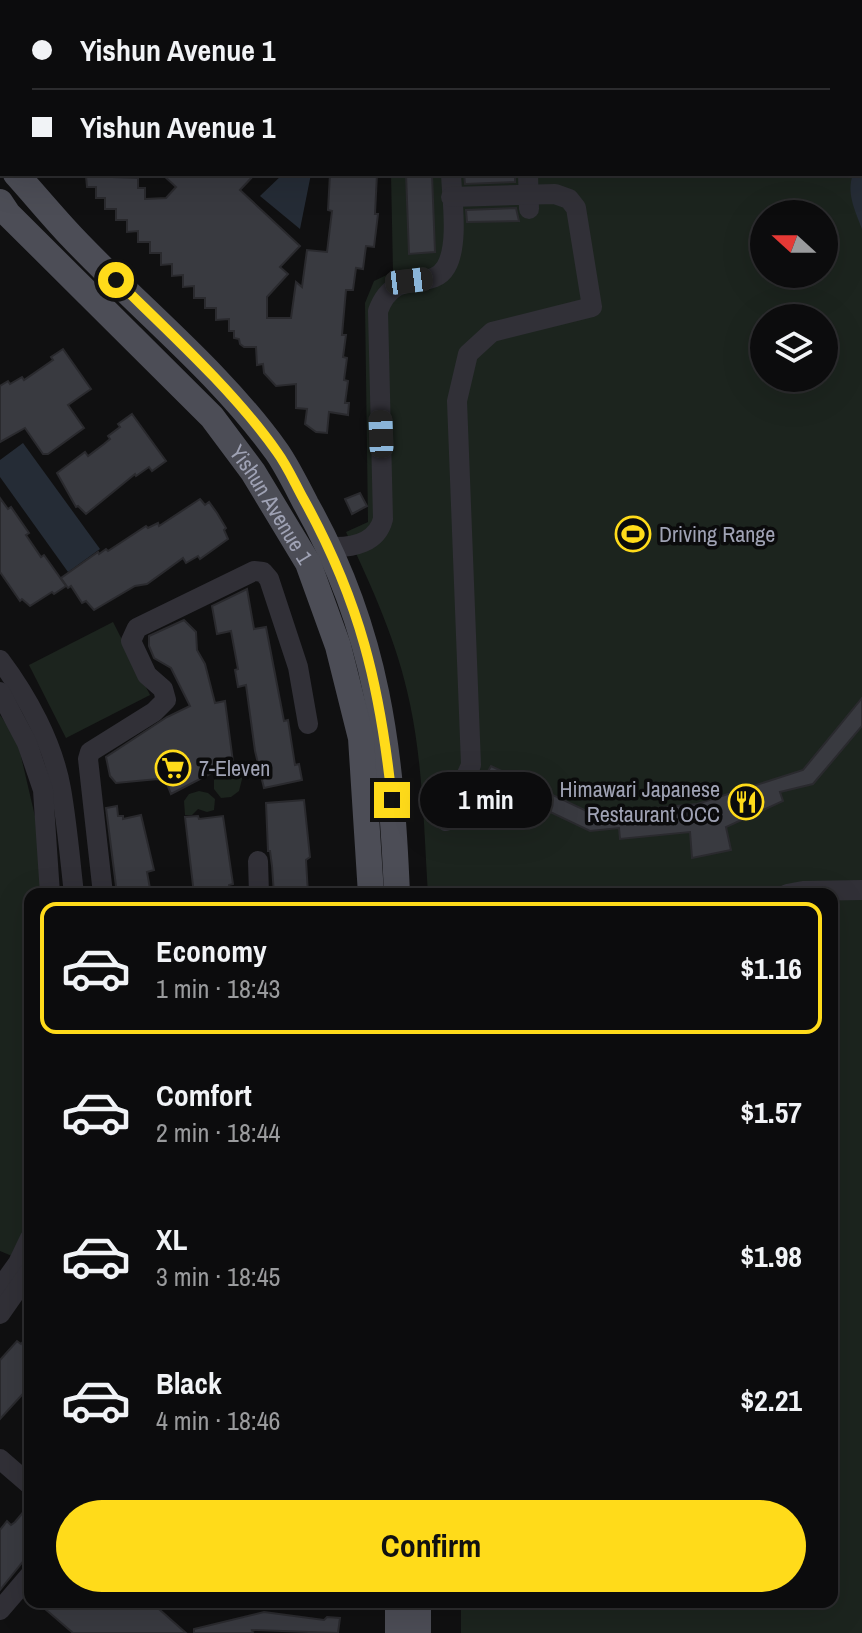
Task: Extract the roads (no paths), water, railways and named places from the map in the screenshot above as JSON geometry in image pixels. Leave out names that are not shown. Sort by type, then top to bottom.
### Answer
[{"type":"main road","name":"Yishun Avenue 1","points":[[18,176],[73,238],[227,392],[278,453],[330,547],[359,620],[378,693],[395,831],[397,888]]},
{"type":"main road","name":"Yishun Avenue 1","points":[[0,202],[8,214],[212,417],[253,472],[308,563],[338,646],[361,738],[371,888]]},
{"type":"main road","points":[[398,1608],[398,1633]]},
{"type":"main road","points":[[418,1608],[418,1633]]},
{"type":"street","points":[[330,547],[360,544],[381,529],[378,311],[390,289],[409,281],[438,276],[446,268],[453,245],[451,176]]},
{"type":"street","points":[[446,821],[471,765],[457,401],[462,370],[468,354],[492,332],[592,307],[576,208],[569,199],[555,194],[528,192],[451,197]]},
{"type":"street","points":[[102,888],[88,759],[90,752],[154,712],[166,700],[163,689],[147,675],[131,641],[132,633],[137,628],[254,571],[263,572],[269,579],[298,667],[308,724]]},
{"type":"street","points":[[0,660],[18,684],[38,724],[61,786],[54,816],[50,888]]},
{"type":"street","points":[[0,692],[27,743],[54,816],[72,888]]},
{"type":"street","points":[[54,816],[93,809]]},
{"type":"street","points":[[258,861],[259,888]]},
{"type":"street","points":[[838,890],[862,890]]},
{"type":"street","points":[[1,1303],[24,1250]]},
{"type":"street","points":[[1,1303],[24,1278]]},
{"type":"street","points":[[0,1459],[24,1480]]},
{"type":"street","points":[[0,1610],[24,1582]]},
{"type":"place","name":"Driving Range","points":[[633,534]]},
{"type":"place","name":"7-Eleven","points":[[173,768]]},
{"type":"place","name":"Himawari Japanese Restaurant OCC","points":[[746,802]]}]
